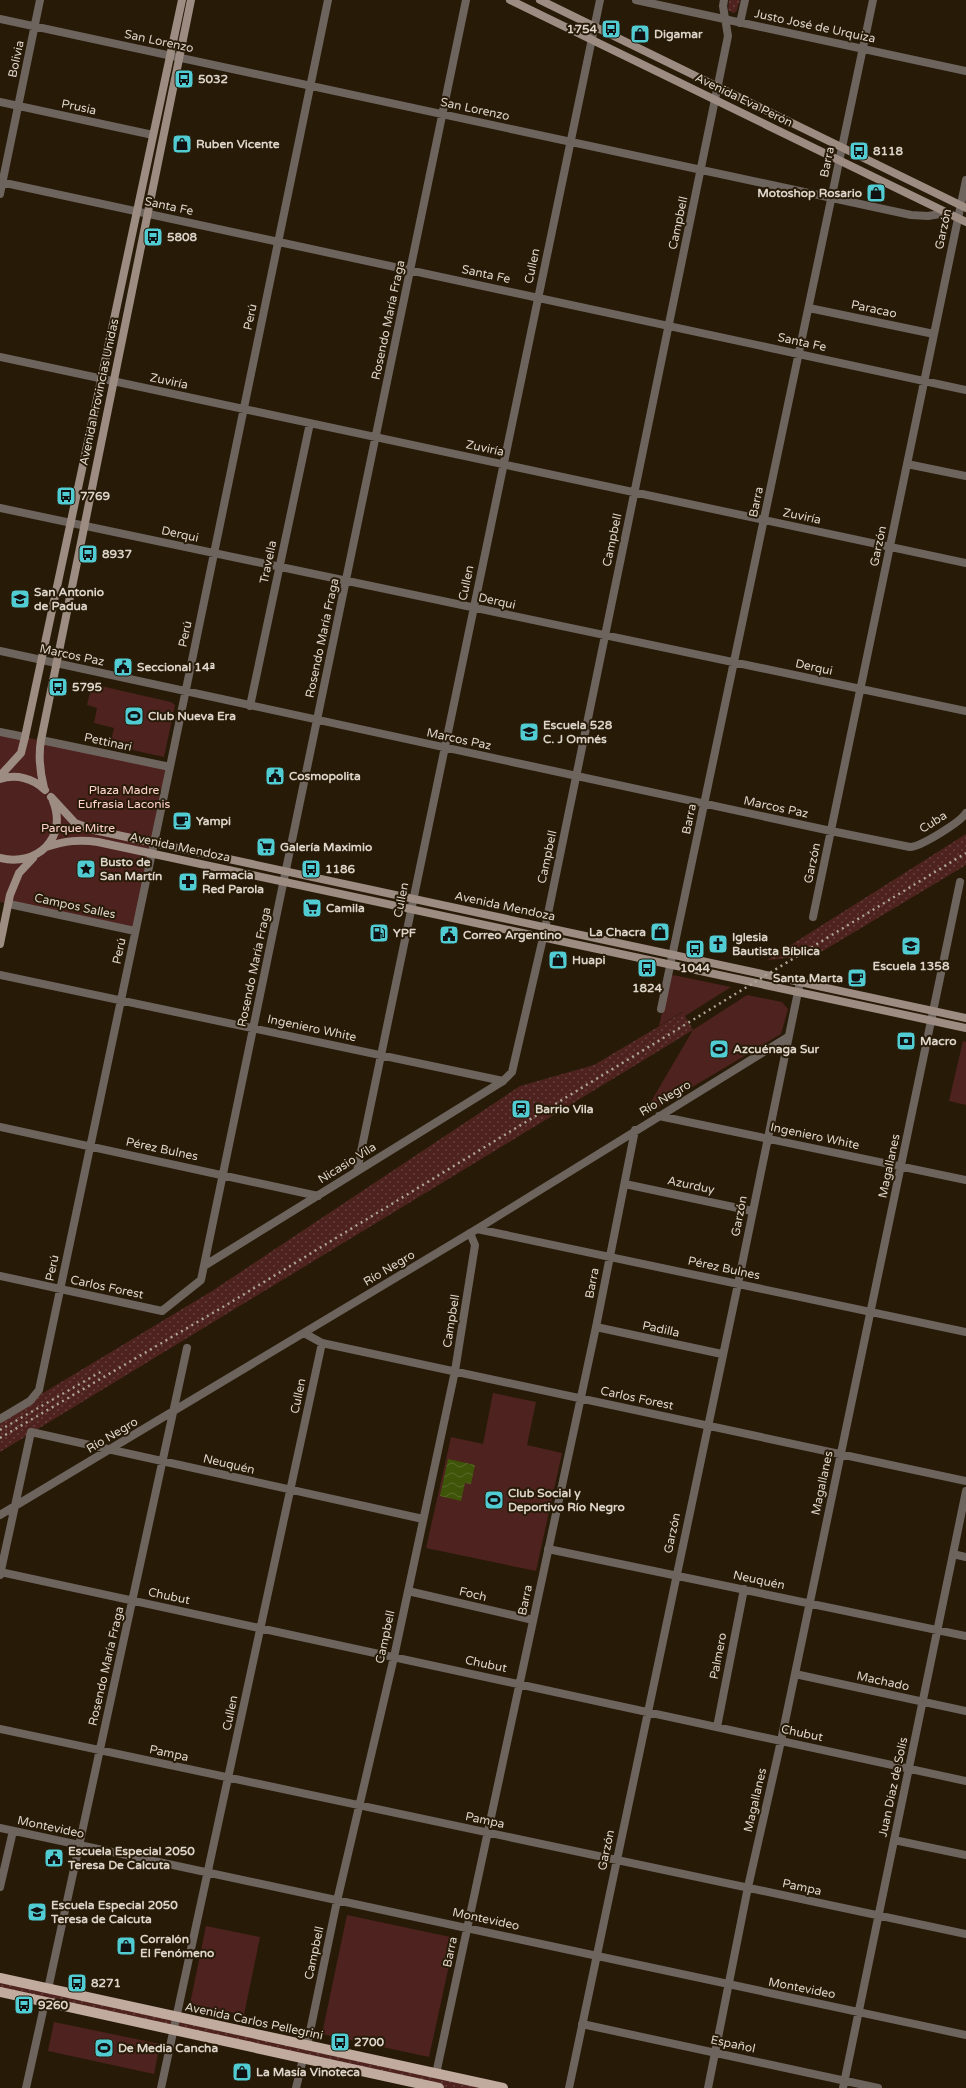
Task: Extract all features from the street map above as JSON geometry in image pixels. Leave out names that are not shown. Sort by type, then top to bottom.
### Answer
[{"type":"main road","name":"Avenida Provincias Unidas","points":[[0,778],[21,753],[25,737],[182,0]]},
{"type":"main road","name":"Avenida Provincias Unidas","points":[[44,788],[40,773],[40,740],[191,0]]},
{"type":"main road","name":"Avenida Eva Perón","points":[[510,0],[966,222]]},
{"type":"main road","name":"Avenida Eva Perón","points":[[540,0],[963,206]]},
{"type":"main road","points":[[0,778],[21,777],[33,781],[44,788]]},
{"type":"main road","name":"Avenida Mendoza","points":[[44,788],[74,823],[94,830],[966,1018]]},
{"type":"main road","points":[[0,944],[10,895],[19,873],[46,847],[54,836],[57,823],[56,810],[51,797]]},
{"type":"main road","name":"Avenida Mendoza","points":[[46,847],[80,839],[152,853],[966,1028]]},
{"type":"main road","points":[[0,858],[12,861],[24,860],[35,856]]},
{"type":"main road","name":"Avenida Carlos Pellegrini","points":[[0,1978],[503,2088]]},
{"type":"main road","points":[[0,1992],[435,2088]]},
{"type":"street","name":"Bolivia","points":[[0,194],[1,183],[40,0]]},
{"type":"street","name":"Perú","points":[[0,1419],[30,1401],[39,1390],[170,767],[328,0]]},
{"type":"street","name":"Rosendo María Fraga","points":[[162,1311],[201,1280],[466,0]]},
{"type":"street","name":"Cullen","points":[[357,1171],[600,0]]},
{"type":"street","name":"Justo José de Urquiza","points":[[636,0],[966,71]]},
{"type":"street","name":"Campbell","points":[[503,1081],[512,1072],[543,938],[701,170],[728,36],[723,6],[724,0]]},
{"type":"street","points":[[740,22],[745,0]]},
{"type":"street","name":"Barra","points":[[661,1010],[873,0]]},
{"type":"street","name":"San Lorenzo","points":[[0,19],[911,215],[928,216],[946,213]]},
{"type":"street","name":"Prusia","points":[[0,102],[153,135]]},
{"type":"street","name":"Garzón","points":[[813,917],[958,218],[963,206],[966,180]]},
{"type":"street","name":"Santa Fe","points":[[1,183],[966,390]]},
{"type":"street","name":"Paracao","points":[[809,308],[934,334]]},
{"type":"street","name":"Zuviría","points":[[0,357],[966,563]]},
{"type":"street","name":"Travella","points":[[250,706],[310,423]]},
{"type":"street","points":[[907,464],[966,476]]},
{"type":"street","name":"Derqui","points":[[0,508],[966,711]]},
{"type":"street","name":"Marcos Paz","points":[[0,651],[704,804],[914,847]]},
{"type":"street","points":[[0,732],[25,737]]},
{"type":"street","name":"Pettinari","points":[[40,740],[170,767]]},
{"type":"street","name":"Cuba","points":[[914,847],[965,815]]},
{"type":"street","name":"Magallanes","points":[[708,2088],[748,1888],[781,1740],[960,882]]},
{"type":"street","name":"Campos Salles","points":[[9,904],[135,931]]},
{"type":"street","name":"Ingeniero White","points":[[0,975],[503,1081]]},
{"type":"street","name":"Garzón","points":[[569,2088],[800,982]]},
{"type":"street","name":"Río Negro","points":[[0,1515],[174,1412],[473,1231],[788,1036]]},
{"type":"street","name":"Nicasio Vila","points":[[204,1266],[503,1081]]},
{"type":"street","name":"Ingeniero White","points":[[659,1116],[966,1180]]},
{"type":"street","name":"Pérez Bulnes","points":[[0,1127],[223,1174],[318,1196]]},
{"type":"street","name":"Barra","points":[[436,2074],[596,1326],[635,1130]]},
{"type":"street","name":"Azurduy","points":[[625,1184],[752,1211]]},
{"type":"street","name":"Campbell","points":[[307,2046],[337,1902],[394,1657],[455,1371],[475,1245],[473,1231]]},
{"type":"street","name":"Pérez Bulnes","points":[[473,1231],[609,1256],[966,1332]]},
{"type":"street","name":"Carlos Forest","points":[[0,1276],[162,1311]]},
{"type":"street","name":"Padilla","points":[[596,1326],[722,1354]]},
{"type":"street","name":"Carlos Forest","points":[[304,1333],[322,1343],[966,1481]]},
{"type":"street","name":"Cullen","points":[[161,2088],[322,1343]]},
{"type":"street","name":"Rosendo María Fraga","points":[[48,1989],[187,1348]]},
{"type":"street","name":"Neuquén","points":[[14,1507],[31,1432],[423,1519]]},
{"type":"street","name":"Juan Díaz de Solís","points":[[844,2084],[966,1491]]},
{"type":"street","points":[[0,1573],[14,1507]]},
{"type":"street","name":"Neuquén","points":[[548,1549],[966,1636]]},
{"type":"street","points":[[953,1554],[966,1557]]},
{"type":"street","name":"Chubut","points":[[0,1573],[132,1600],[966,1781]]},
{"type":"street","name":"Palmero","points":[[717,1727],[744,1589]]},
{"type":"street","name":"Foch","points":[[408,1591],[533,1620]]},
{"type":"street","name":"Machado","points":[[794,1674],[966,1711]]},
{"type":"street","name":"Pampa","points":[[0,1729],[966,1934]]},
{"type":"street","name":"Montevideo","points":[[0,1828],[337,1902],[467,1927],[728,1985],[966,2035]]},
{"type":"street","points":[[0,1888],[13,1831]]},
{"type":"street","points":[[894,1840],[966,1855]]},
{"type":"street","points":[[26,2088],[45,2002]]},
{"type":"street","name":"Español","points":[[582,2024],[715,2053],[844,2084],[878,2088]]},
{"type":"street","points":[[296,2088],[303,2059]]},
{"type":"green space","points":[[729,0],[740,0],[736,12],[733,13],[728,10]]},
{"type":"green space","name":"Club Nueva Era","points":[[92,684],[171,702],[175,705],[164,757],[110,745],[114,728],[94,723],[97,708],[87,705]]},
{"type":"green space","name":"Parque Mitre","points":[[0,732],[170,767],[135,931],[0,902]]},
{"type":"green space","points":[[966,834],[966,865],[816,955],[767,960]]},
{"type":"green space","points":[[673,975],[731,987],[685,1016],[682,1012],[659,1026],[670,978]]},
{"type":"green space","name":"Azcuénaga Sur","points":[[747,995],[782,1002],[788,1009],[781,1034],[642,1117],[693,1030]]},
{"type":"green space","points":[[683,1012],[693,1030],[0,1452],[0,1419],[212,1291],[520,1086],[594,1065]]},
{"type":"green space","points":[[963,1041],[966,1042],[966,1105],[949,1101]]},
{"type":"green space","name":"Club Social y Deportivo Río Negro","points":[[493,1393],[536,1402],[527,1445],[562,1453],[536,1571],[426,1548],[451,1437],[483,1444]]},
{"type":"green space","points":[[347,1915],[455,1938],[429,2057],[322,2034]]},
{"type":"green space","points":[[206,1926],[260,1937],[244,2015],[190,2004]]},
{"type":"green space","points":[[0,1978],[503,2088],[439,2088],[0,1992]]},
{"type":"green space","name":"De Media Cancha","points":[[54,2022],[160,2044],[154,2074],[48,2051]]},
{"type":"water","points":[[448,1459],[475,1465],[471,1484],[465,1483],[461,1501],[440,1496]]},
{"type":"railway","points":[[0,1438],[228,1304],[966,853]]},
{"type":"railway","points":[[0,1430],[104,1370]]},
{"type":"place","name":"1754","points":[[611,29]]},
{"type":"place","name":"Digamar","points":[[640,34]]},
{"type":"place","name":"5032","points":[[184,79]]},
{"type":"place","name":"Ruben Vicente","points":[[182,144]]},
{"type":"place","name":"8118","points":[[859,151]]},
{"type":"place","name":"Motoshop Rosario","points":[[876,193]]},
{"type":"place","name":"5808","points":[[153,237]]},
{"type":"place","name":"7769","points":[[66,496]]},
{"type":"place","name":"8937","points":[[88,554]]},
{"type":"place","name":"San Antonio de Padua","points":[[20,599]]},
{"type":"place","name":"Seccional 14ª","points":[[123,667]]},
{"type":"place","name":"5795","points":[[58,687]]},
{"type":"place","name":"Club Nueva Era","points":[[134,716]]},
{"type":"place","name":"Escuela 528 C. J Omnés","points":[[529,732]]},
{"type":"place","name":"Cosmopolita","points":[[275,776]]},
{"type":"place","name":"Yampi","points":[[182,821]]},
{"type":"place","name":"Galería Maximio","points":[[266,847]]},
{"type":"place","name":"Busto de San Martín","points":[[86,869]]},
{"type":"place","name":"1186","points":[[311,869]]},
{"type":"place","name":"Farmacia Red Parola","points":[[188,882]]},
{"type":"place","name":"Camila","points":[[312,908]]},
{"type":"place","name":"La Chacra","points":[[660,932]]},
{"type":"place","name":"YPF","points":[[379,933]]},
{"type":"place","name":"Correo Argentino","points":[[449,935]]},
{"type":"place","name":"Iglesia Bautista Bíblica","points":[[718,944]]},
{"type":"place","name":"Escuela 1358","points":[[911,946]]},
{"type":"place","name":"1044","points":[[695,949]]},
{"type":"place","name":"Huapi","points":[[558,960]]},
{"type":"place","name":"1824","points":[[647,968]]},
{"type":"place","name":"Santa Marta","points":[[857,978]]},
{"type":"place","name":"Macro","points":[[906,1041]]},
{"type":"place","name":"Azcuénaga Sur","points":[[719,1049]]},
{"type":"place","name":"Barrio Vila","points":[[521,1109]]},
{"type":"place","name":"Club Social y Deportivo Río Negro","points":[[494,1500]]},
{"type":"place","name":"Escuela Especial 2050 Teresa De Calcuta","points":[[54,1858]]},
{"type":"place","name":"Escuela Especial 2050 Teresa de Calcuta","points":[[37,1912]]},
{"type":"place","name":"Corralón El Fenómeno","points":[[126,1946]]},
{"type":"place","name":"8271","points":[[77,1983]]},
{"type":"place","name":"9260","points":[[24,2005]]},
{"type":"place","name":"2700","points":[[340,2042]]},
{"type":"place","name":"De Media Cancha","points":[[104,2048]]},
{"type":"place","name":"La Masía Vinoteca","points":[[242,2072]]},
{"type":"park label","name":"Plaza Madre Eufrasia Laconis","points":[[124,797]]}]
